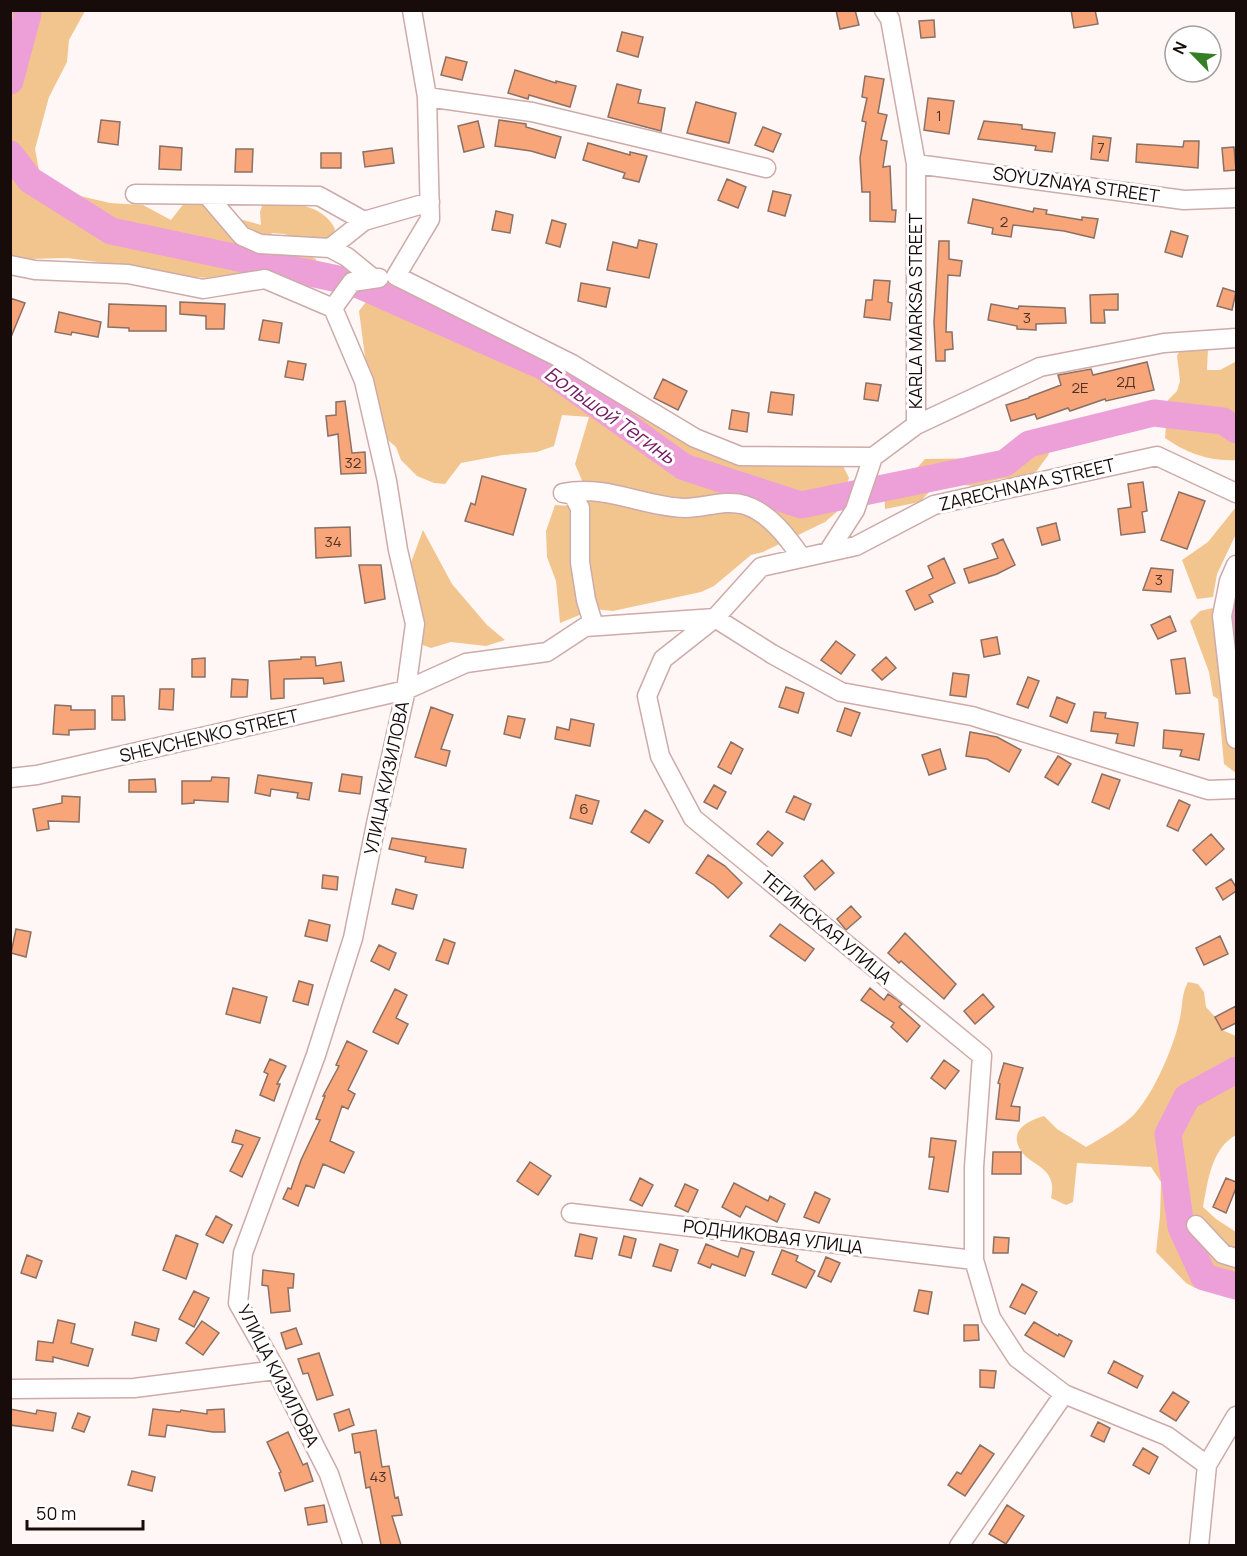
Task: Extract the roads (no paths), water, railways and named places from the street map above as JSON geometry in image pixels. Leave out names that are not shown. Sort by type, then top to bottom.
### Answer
[{"type":"street","points":[[396,276],[430,219],[427,97],[412,10]]},
{"type":"street","name":"KARLA MARKSA STREET","points":[[873,457],[916,425],[916,164],[890,19],[884,10]]},
{"type":"street","points":[[427,97],[532,112],[766,168]]},
{"type":"street","name":"SOYUZNAYA STREET","points":[[916,164],[1184,200],[1236,198]]},
{"type":"street","points":[[135,194],[319,196],[364,221]]},
{"type":"street","points":[[207,195],[242,236],[260,244],[330,248],[347,257],[374,279]]},
{"type":"street","points":[[330,248],[364,221],[430,202]]},
{"type":"street","points":[[10,265],[35,270],[128,274],[203,289],[265,279],[333,308],[352,282],[396,276],[572,364],[695,438],[740,456],[873,457],[855,510],[828,552]]},
{"type":"street","name":"УЛИЦА КИЗИЛОВА","points":[[333,308],[364,381],[387,481],[398,550],[415,624],[406,690],[353,938],[316,1055],[243,1253],[238,1303],[276,1370],[329,1474],[353,1545]]},
{"type":"street","points":[[916,425],[1040,367],[1164,343],[1236,338]]},
{"type":"street","name":"ZARECHNAYA STREET","points":[[715,618],[761,567],[855,546],[934,505],[1158,456],[1236,493]]},
{"type":"street","points":[[594,626],[586,600],[579,562],[580,508],[573,495],[562,493],[577,490],[609,493],[651,504],[687,508],[721,503],[745,505],[775,525],[802,558]]},
{"type":"street","points":[[1236,565],[1229,581],[1222,616],[1236,739]]},
{"type":"street","points":[[406,690],[466,663],[547,652],[585,627],[715,618],[772,654],[841,692],[972,716],[1208,790],[1236,789]]},
{"type":"street","name":"ТЕГИНСКАЯ УЛИЦА","points":[[715,618],[663,659],[647,696],[660,756],[693,818],[982,1056],[974,1167],[974,1260],[991,1318],[1017,1358],[1064,1394],[1167,1436],[1207,1465]]},
{"type":"street","name":"SHEVCHENKO STREET","points":[[10,778],[37,775],[406,690]]},
{"type":"street","name":"РОДНИКОВАЯ УЛИЦА","points":[[571,1213],[974,1260]]},
{"type":"street","points":[[1196,1225],[1224,1254],[1236,1258]]},
{"type":"street","points":[[10,1389],[134,1388],[276,1370]]},
{"type":"street","points":[[959,1545],[1064,1394]]},
{"type":"street","points":[[1199,1545],[1207,1465],[1236,1416]]},
{"type":"waterway","name":"Большой Тегинь","points":[[10,81],[28,14],[26,10]]},
{"type":"waterway","name":"Большой Тегинь","points":[[10,154],[30,180],[111,231],[352,282],[544,367],[684,467],[801,505],[1005,463],[1029,444],[1154,413],[1223,421],[1236,430]]},
{"type":"waterway","name":"Большой Тегинь","points":[[1234,681],[1232,673],[1236,612]]},
{"type":"waterway","name":"Большой Тегинь","points":[[1236,1070],[1187,1097],[1168,1134],[1181,1227],[1204,1277],[1236,1286]]}]
